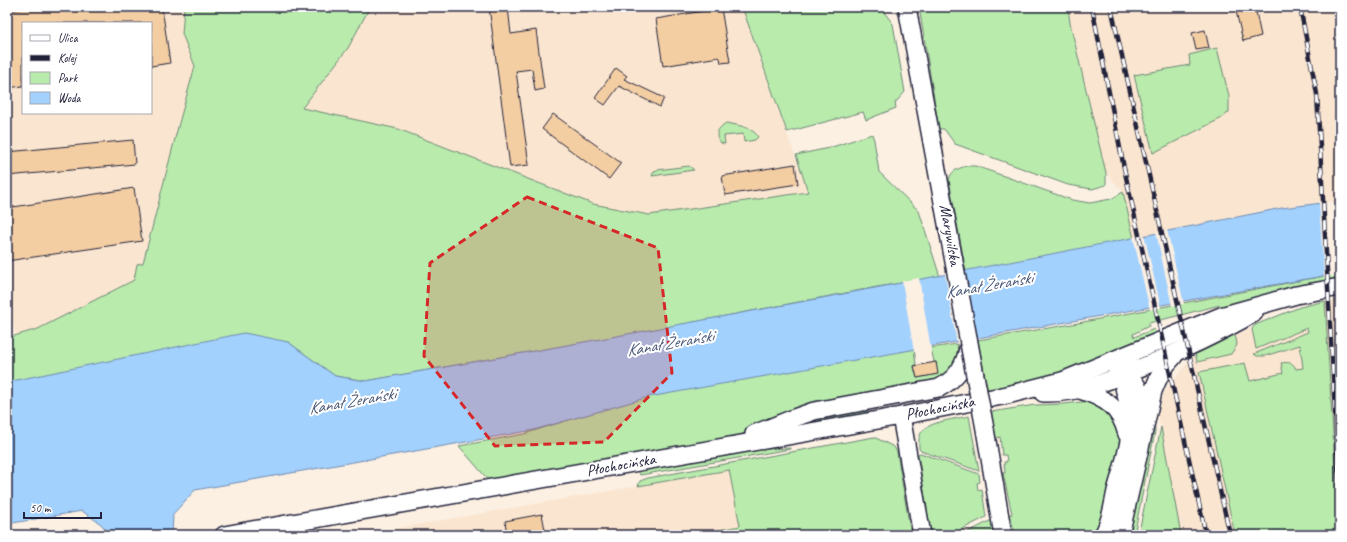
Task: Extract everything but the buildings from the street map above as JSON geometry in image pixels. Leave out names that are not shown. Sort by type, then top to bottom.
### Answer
[{"type":"main road","name":"Marywilska","points":[[907,7],[970,343],[1003,534]]},
{"type":"main road","name":"Płochocińska","points":[[224,535],[901,416],[1019,393],[1057,393],[1077,383],[1097,366],[1221,316],[1308,292],[1340,287]]},
{"type":"main road","name":"Płochocińska","points":[[1077,383],[1125,374],[1176,354],[1241,321],[1273,302]]},
{"type":"main road","points":[[726,446],[814,411],[932,390],[945,384],[956,376],[967,356],[970,343]]},
{"type":"main road","points":[[1103,535],[1109,521],[1131,420],[1123,381],[1131,359],[1149,345]]},
{"type":"main road","points":[[1120,535],[1153,391],[1164,366],[1176,354]]},
{"type":"main road","points":[[1097,366],[1125,374],[1136,384],[1142,403],[1144,427]]},
{"type":"main road","points":[[1077,383],[1114,407],[1123,421],[1128,439]]},
{"type":"main road","points":[[901,416],[922,535]]},
{"type":"highlighted area","points":[[527,197],[658,248],[672,373],[604,442],[495,446],[424,356],[430,263]]},
{"type":"shaded area","points":[[7,7],[184,7],[182,34],[195,66],[142,264],[137,264],[134,280],[38,329],[16,335],[12,323],[7,320]]},
{"type":"shaded area","points":[[370,7],[742,7],[808,192],[649,215],[593,204],[302,107],[348,48]]},
{"type":"shaded area","points":[[1068,7],[1340,7],[1340,205],[1322,203],[1282,208],[1134,239],[1123,192],[1106,173],[1070,23]]},
{"type":"shaded area","points":[[1340,299],[1340,535],[1181,535],[1158,415],[1163,394],[1167,388],[1192,357],[1231,337],[1300,307]]},
{"type":"shaded area","points":[[729,470],[740,526],[691,535],[358,535]]},
{"type":"green space","points":[[184,7],[370,7],[348,48],[302,108],[398,129],[593,204],[649,215],[808,192],[796,155],[829,148],[872,134],[879,172],[919,211],[940,277],[877,287],[632,334],[366,381],[335,376],[288,342],[7,382],[7,338],[38,329],[134,280],[137,264],[143,263],[195,66],[182,34]]},
{"type":"green space","points":[[742,7],[883,7],[884,12],[893,24],[905,92],[895,103],[896,108],[866,120],[863,112],[787,132]]},
{"type":"green space","points":[[919,7],[1068,7],[1070,23],[1106,173],[1106,185],[1092,189],[1068,185],[955,144],[944,129],[939,129]]},
{"type":"green space","points":[[1217,48],[1229,96],[1229,112],[1222,118],[1153,153],[1134,75],[1190,65],[1189,55]]},
{"type":"green space","points":[[726,123],[749,129],[758,137],[755,140],[744,142],[743,134],[724,136],[725,144],[721,143],[717,137],[717,134],[719,129]]},
{"type":"green space","points":[[689,166],[694,170],[652,176],[654,171],[657,170]]},
{"type":"green space","points":[[966,166],[975,166],[1072,200],[1090,203],[1111,199],[1123,192],[1134,239],[966,272],[949,180],[951,174]]},
{"type":"green space","points":[[1340,273],[1340,278],[1287,288],[1221,309],[1220,305],[1149,323],[1149,326],[1133,334],[1134,337],[1154,329],[1156,337],[1091,365],[988,393],[978,340],[1078,323]]},
{"type":"green space","points":[[1325,301],[1339,535],[1235,535],[1199,372],[1245,363],[1250,381],[1283,373],[1281,363],[1290,363],[1294,365],[1296,369],[1303,368],[1300,345],[1265,356],[1257,356],[1254,354],[1308,332],[1307,328],[1256,349],[1252,329],[1255,325],[1300,307]]},
{"type":"green space","points":[[1233,334],[1236,338],[1237,345],[1231,354],[1197,362],[1194,348]]},
{"type":"green space","points":[[957,344],[958,349],[956,359],[951,368],[940,381],[784,417],[730,439],[490,482],[459,446],[524,434],[609,407],[608,405],[706,385],[914,348],[916,365],[914,366],[917,378],[937,374],[936,362],[934,362],[931,348]]},
{"type":"green space","points":[[1098,400],[1109,408],[1123,436],[1098,535],[1016,535],[1009,515],[1012,514],[1003,473],[1005,473],[1004,462],[1007,462],[1006,455],[1002,455],[1000,437],[996,438],[991,412],[1035,405],[1064,404]]},
{"type":"green space","points":[[1153,404],[1155,432],[1134,535],[1126,535]]},
{"type":"green space","points":[[887,406],[866,410],[867,414],[786,428],[804,418]]},
{"type":"green space","points":[[969,416],[979,471],[919,449],[919,437],[925,429],[936,423]]},
{"type":"green space","points":[[1161,427],[1181,535],[1163,535],[1163,533],[1146,535],[1140,527]]},
{"type":"green space","points":[[874,437],[894,447],[897,452],[911,535],[815,535],[815,533],[803,535],[691,535],[740,526],[729,470],[638,486],[640,481],[648,478]]},
{"type":"green space","points":[[790,448],[640,475],[638,470],[745,450]]},
{"type":"green space","points":[[920,453],[979,474],[980,482],[977,483],[978,490],[982,489],[986,517],[951,535],[931,535],[918,454]]},
{"type":"green space","points":[[992,520],[994,535],[962,535]]},
{"type":"water","name":"Kanał Żerański","points":[[1322,203],[1340,205],[1340,273],[649,397],[534,430],[195,490],[173,514],[172,535],[110,535],[101,524],[82,511],[7,524],[7,382],[244,333],[288,342],[335,376],[366,381],[824,298],[1282,208]]},
{"type":"pier","points":[[1319,201],[1335,202],[1339,275],[1324,278]]},
{"type":"pier","points":[[1337,203],[1340,203],[1340,254]]},
{"type":"pier","points":[[1167,230],[1184,304],[1172,306],[1156,232]]},
{"type":"pier","points":[[1144,234],[1161,308],[1150,310],[1133,237]]},
{"type":"pier","points":[[965,270],[978,340],[957,344],[945,274]]},
{"type":"pier","points":[[919,278],[931,349],[914,352],[902,281]]},
{"type":"pier","points":[[174,530],[174,535],[147,535]]},
{"type":"railway","points":[[1092,7],[1124,168],[1206,535]]},
{"type":"railway","points":[[1111,7],[1230,535]]},
{"type":"railway","points":[[1300,7],[1317,94],[1340,499]]}]
